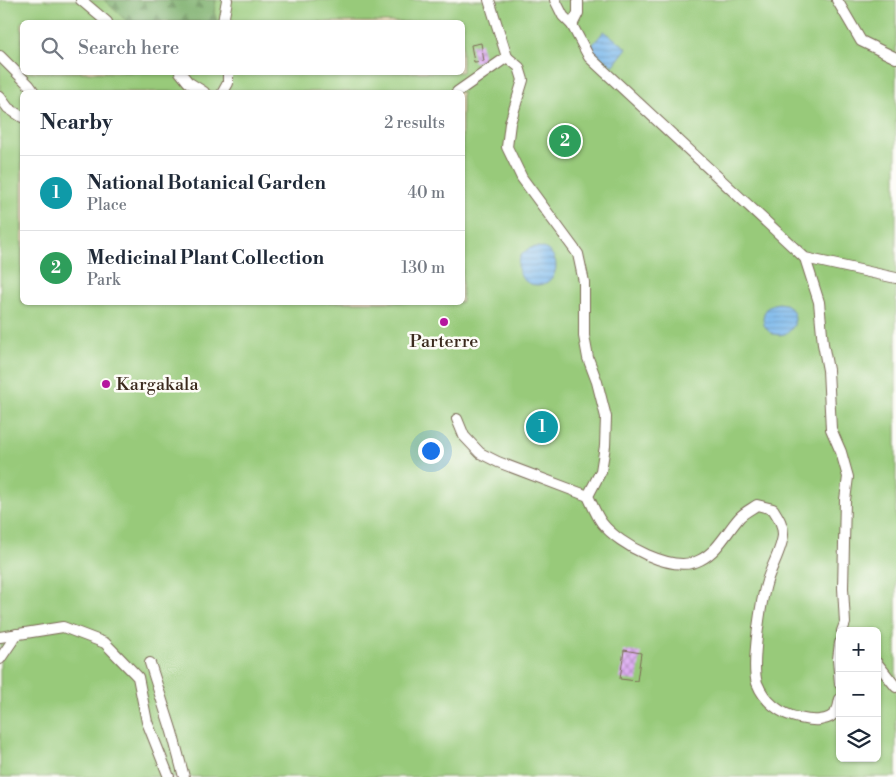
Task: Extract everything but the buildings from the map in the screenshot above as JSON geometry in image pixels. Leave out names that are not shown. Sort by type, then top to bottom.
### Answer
[{"type":"lane","points":[[80,0],[105,20]]},
{"type":"lane","points":[[223,20],[227,0]]},
{"type":"lane","points":[[489,0],[507,57],[519,67],[523,80],[510,123],[507,147],[522,178],[578,254],[584,282],[584,336],[588,358],[597,382],[606,417],[600,471],[588,496]]},
{"type":"lane","points":[[555,0],[563,16],[572,25],[590,57],[805,258],[896,278]]},
{"type":"lane","points":[[572,25],[578,13],[578,0]]},
{"type":"lane","points":[[837,0],[861,41],[896,58]]},
{"type":"lane","points":[[0,56],[33,90]]},
{"type":"lane","points":[[461,90],[507,57]]},
{"type":"lane","points":[[182,75],[188,82],[201,90]]},
{"type":"lane","points":[[224,90],[228,83],[228,75]]},
{"type":"lane","points":[[0,97],[8,108],[20,116]]},
{"type":"lane","points":[[805,258],[820,310],[823,344],[828,370],[831,429],[841,452],[848,476],[845,500],[843,588],[846,627]]},
{"type":"lane","points":[[457,419],[464,436],[480,453],[498,462],[588,496],[601,522],[621,542],[658,559],[679,563],[690,563],[700,560],[714,550],[740,516],[757,505],[773,509],[780,521],[783,534],[766,583],[758,626],[756,681],[763,696],[771,704],[792,717],[806,720],[821,720],[830,718],[836,711]]},
{"type":"lane","points":[[0,637],[63,627],[105,644],[138,676],[147,722],[169,777]]},
{"type":"lane","points":[[0,659],[17,634]]},
{"type":"lane","points":[[150,663],[184,777]]},
{"type":"lane","points":[[881,667],[896,687]]},
{"type":"green space","points":[[0,0],[896,0],[896,777],[0,777]]},
{"type":"green space","points":[[104,0],[216,0],[214,12],[216,20],[126,20]]},
{"type":"water","points":[[604,31],[627,48],[613,66],[590,48]]},
{"type":"water","points":[[537,247],[550,253],[556,266],[550,279],[537,285],[524,279],[518,266],[524,253]]},
{"type":"water","points":[[779,303],[785,304],[790,308],[794,313],[794,325],[790,330],[785,334],[779,335],[773,334],[768,330],[764,325],[763,319],[764,313],[768,308],[773,304]]},
{"type":"place","name":"Medicinal Plant Collection","points":[[565,141]]},
{"type":"place","name":"Parterre","points":[[444,322]]},
{"type":"place","name":"Kargakala","points":[[106,384]]},
{"type":"place","name":"National Botanical Garden","points":[[542,427]]}]
